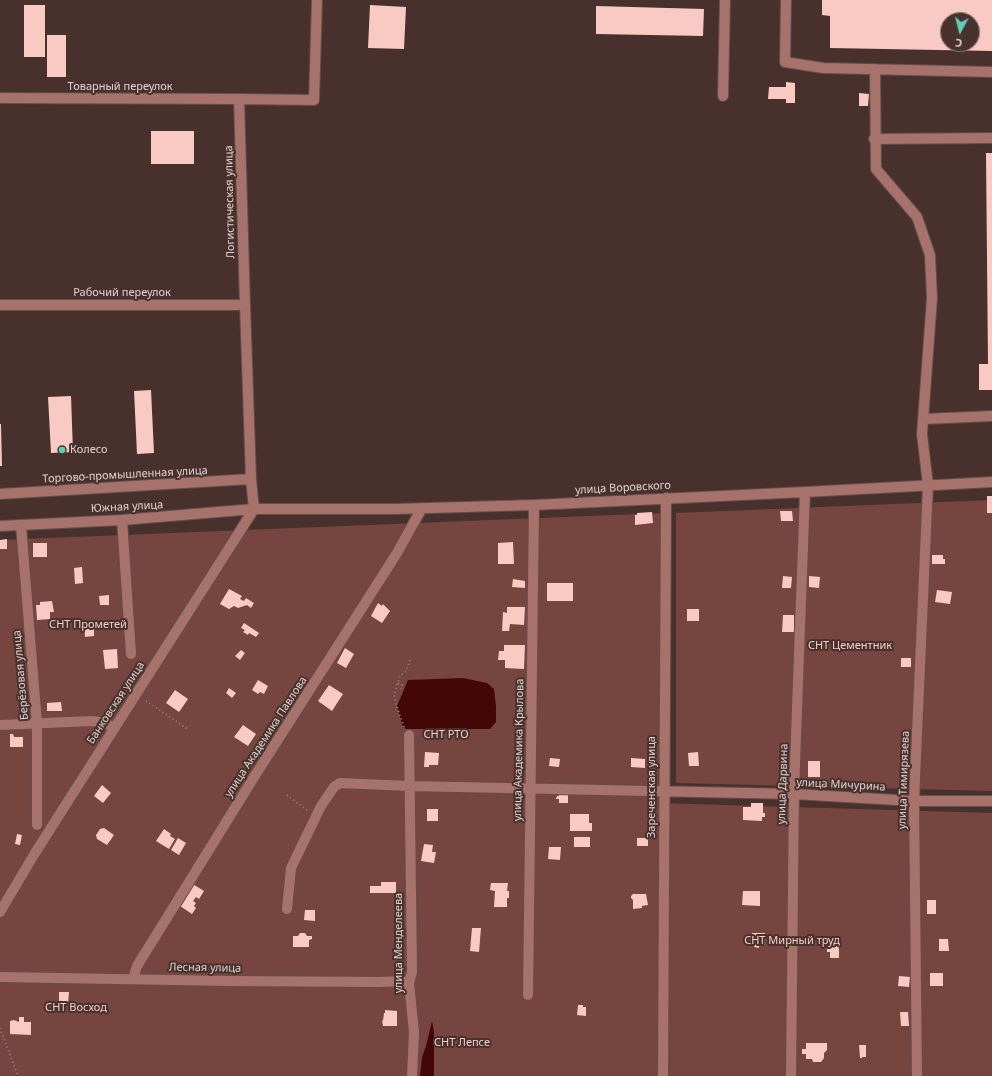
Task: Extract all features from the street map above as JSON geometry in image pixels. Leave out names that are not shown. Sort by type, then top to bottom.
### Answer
[{"type":"street","points":[[240,99],[314,100],[317,0]]},
{"type":"street","points":[[723,96],[725,0]]},
{"type":"street","points":[[786,0],[785,62],[824,68],[992,72]]},
{"type":"street","name":"улица Тимирязева","points":[[875,69],[874,139],[876,169],[917,217],[930,256],[932,298],[922,434],[928,485],[914,801],[917,1076]]},
{"type":"street","name":"Товарный переулок","points":[[0,98],[240,99]]},
{"type":"street","name":"Логистическая улица","points":[[240,99],[245,305],[251,479],[254,510]]},
{"type":"street","points":[[874,139],[992,138]]},
{"type":"street","name":"Рабочий переулок","points":[[0,305],[245,305]]},
{"type":"street","points":[[924,419],[992,416]]},
{"type":"street","name":"Торгово-промышленная улица","points":[[0,494],[251,479]]},
{"type":"street","name":"улица Воровского","points":[[254,510],[422,508],[534,504],[992,482]]},
{"type":"street","name":"улица Дарвина","points":[[790,1076],[794,794],[805,492]]},
{"type":"street","name":"Зареченская улица","points":[[663,1076],[666,498]]},
{"type":"street","name":"улица Академика Крылова","points":[[528,995],[534,504]]},
{"type":"street","name":"улица Академика Павлова","points":[[133,979],[138,966],[260,768],[397,553],[422,508]]},
{"type":"street","name":"Южная улица","points":[[0,526],[122,520],[254,510]]},
{"type":"street","name":"Банковская улица","points":[[0,912],[35,853],[254,510]]},
{"type":"street","points":[[122,520],[131,654]]},
{"type":"street","name":"Берёзовая улица","points":[[21,525],[37,724],[37,825]]},
{"type":"street","points":[[0,725],[92,721],[106,723],[114,729]]},
{"type":"street","name":"улица Менделеева","points":[[408,732],[412,972],[409,983],[414,1032],[412,1076]]},
{"type":"street","name":"улица Мичурина","points":[[315,817],[334,787],[340,783],[409,786],[794,794],[914,801],[992,801]]},
{"type":"street","points":[[287,909],[291,868],[315,817]]},
{"type":"street","name":"Лесная улица","points":[[0,977],[380,982],[401,981],[409,983]]},
{"type":"path","points":[[408,732],[403,725],[394,695],[400,676],[406,671],[411,657]]},
{"type":"path","points":[[398,683],[402,685],[401,689]]},
{"type":"path","points":[[146,701],[189,730]]},
{"type":"path","points":[[288,795],[315,817]]},
{"type":"path","points":[[0,1028],[18,1076]]},
{"type":"green space","name":"СНТ Цементник","points":[[992,500],[992,791],[676,783],[676,513]]},
{"type":"green space","points":[[663,513],[658,803],[992,813],[992,1076],[0,1076],[0,540]]},
{"type":"shaded area","points":[[463,678],[487,683],[494,689],[496,722],[490,729],[406,729],[402,725],[397,706],[408,680]]},
{"type":"shaded area","points":[[432,1021],[434,1032],[434,1076],[420,1076],[422,1057]]},
{"type":"building","points":[[822,0],[992,0],[992,51],[980,51],[980,12],[940,12],[940,50],[830,48],[830,16],[822,15]]},
{"type":"building","points":[[24,5],[45,5],[45,57],[24,57]]},
{"type":"building","points":[[370,5],[406,7],[404,49],[368,48]]},
{"type":"building","points":[[596,6],[704,9],[703,36],[596,34]]},
{"type":"building","points":[[47,35],[66,35],[66,77],[47,77]]},
{"type":"building","points":[[786,82],[795,83],[795,103],[786,103],[786,99],[768,99],[769,87],[786,87]]},
{"type":"building","points":[[859,93],[869,94],[868,106],[859,106]]},
{"type":"building","points":[[151,131],[194,131],[194,164],[151,164]]},
{"type":"building","points":[[986,153],[992,153],[992,390],[979,390],[979,364],[988,364]]},
{"type":"building","points":[[151,390],[154,453],[137,454],[134,391]]},
{"type":"building","points":[[71,396],[73,452],[51,453],[48,397]]},
{"type":"building","points":[[1,424],[2,466],[0,466]]},
{"type":"building","points":[[987,496],[992,496],[992,513],[987,513]]},
{"type":"building","points":[[780,511],[792,511],[793,521],[781,521]]},
{"type":"building","points":[[652,512],[653,523],[635,525],[635,515],[637,515],[637,513]]},
{"type":"building","points":[[7,539],[7,549],[0,549],[0,540]]},
{"type":"building","points":[[513,542],[514,564],[498,564],[498,543]]},
{"type":"building","points":[[33,543],[47,543],[47,557],[33,557]]},
{"type":"building","points":[[932,555],[943,555],[945,564],[932,564]]},
{"type":"building","points":[[82,567],[83,583],[75,584],[74,568]]},
{"type":"building","points":[[783,576],[792,577],[791,588],[782,588]]},
{"type":"building","points":[[809,576],[820,577],[819,588],[809,587]]},
{"type":"building","points":[[513,579],[525,581],[525,588],[512,587]]},
{"type":"building","points":[[547,583],[573,583],[573,601],[547,601]]},
{"type":"building","points":[[229,589],[242,596],[240,599],[244,601],[246,598],[254,603],[251,608],[247,605],[238,608],[234,606],[229,609],[220,604]]},
{"type":"building","points":[[937,590],[952,592],[950,604],[935,602]]},
{"type":"building","points":[[109,595],[109,605],[100,605],[99,596]]},
{"type":"building","points":[[52,601],[54,612],[50,612],[50,619],[37,620],[36,605],[40,605],[40,602]]},
{"type":"building","points":[[378,603],[382,606],[383,604],[390,611],[382,623],[371,616]]},
{"type":"building","points":[[507,607],[525,607],[524,625],[510,624],[509,631],[502,631],[503,612],[507,613]]},
{"type":"building","points":[[687,609],[699,609],[699,621],[687,621]]},
{"type":"building","points":[[783,615],[794,615],[794,632],[782,632]]},
{"type":"building","points":[[244,623],[259,633],[256,637],[249,633],[248,635],[243,632],[245,630],[241,628]]},
{"type":"building","points":[[94,624],[96,630],[94,630],[94,636],[85,637],[84,625]]},
{"type":"building","points":[[504,645],[525,645],[524,669],[505,668],[505,660],[498,660],[499,651],[504,651]]},
{"type":"building","points":[[345,648],[354,654],[346,668],[337,663]]},
{"type":"building","points":[[117,649],[118,668],[105,669],[103,650]]},
{"type":"building","points":[[241,650],[245,653],[240,660],[235,656]]},
{"type":"building","points":[[901,658],[911,658],[911,667],[901,667]]},
{"type":"building","points":[[258,680],[268,686],[264,694],[260,692],[258,694],[252,690]]},
{"type":"building","points":[[329,685],[343,694],[332,711],[318,701]]},
{"type":"building","points":[[229,688],[236,693],[232,698],[226,693]]},
{"type":"building","points":[[175,690],[188,699],[179,712],[166,703]]},
{"type":"building","points":[[61,702],[62,711],[47,711],[47,703]]},
{"type":"building","points":[[243,725],[256,734],[248,746],[234,737]]},
{"type":"building","points":[[10,734],[13,734],[14,737],[23,737],[23,747],[10,747]]},
{"type":"building","points":[[425,752],[439,753],[438,765],[429,765],[429,767],[424,767]]},
{"type":"building","points":[[698,752],[699,766],[689,766],[688,753]]},
{"type":"building","points":[[550,758],[560,759],[559,767],[549,766]]},
{"type":"building","points":[[631,758],[645,759],[645,768],[631,767]]},
{"type":"building","points":[[808,761],[820,761],[820,777],[808,777]]},
{"type":"building","points":[[102,785],[111,793],[103,803],[94,796]]},
{"type":"building","points":[[559,794],[568,794],[568,803],[559,803],[559,799],[556,799]]},
{"type":"building","points":[[751,803],[763,803],[763,813],[765,813],[765,817],[762,817],[762,821],[743,820],[743,807],[751,807]]},
{"type":"building","points":[[427,809],[438,809],[438,821],[427,821]]},
{"type":"building","points":[[570,814],[589,814],[589,823],[592,823],[592,831],[570,831]]},
{"type":"building","points":[[104,828],[114,835],[107,845],[97,839],[96,835],[100,829]]},
{"type":"building","points":[[164,829],[175,839],[169,849],[156,841]]},
{"type":"building","points":[[17,834],[22,835],[20,845],[15,844]]},
{"type":"building","points":[[574,837],[590,837],[590,847],[574,847]]},
{"type":"building","points":[[178,838],[186,843],[179,855],[171,850]]},
{"type":"building","points":[[637,838],[648,838],[648,846],[637,846]]},
{"type":"building","points":[[424,844],[433,845],[432,852],[436,852],[434,863],[421,861]]},
{"type":"building","points":[[549,847],[561,847],[560,860],[548,859]]},
{"type":"building","points":[[381,882],[396,882],[396,893],[370,893],[370,886],[381,886]]},
{"type":"building","points":[[191,883],[204,891],[199,899],[196,897],[193,901],[196,903],[194,906],[196,908],[192,914],[177,904]]},
{"type":"building","points":[[491,883],[508,883],[507,891],[509,891],[509,898],[507,898],[507,907],[494,907],[495,891],[490,890]]},
{"type":"building","points":[[743,891],[760,891],[760,906],[742,905]]},
{"type":"building","points":[[633,894],[646,894],[648,905],[642,906],[642,908],[633,909],[633,900],[631,896]]},
{"type":"building","points":[[927,900],[936,900],[936,914],[927,914]]},
{"type":"building","points":[[305,910],[315,910],[315,921],[304,920]]},
{"type":"building","points":[[472,928],[481,928],[479,952],[470,951]]},
{"type":"building","points":[[300,933],[305,933],[307,936],[312,936],[312,939],[309,940],[309,947],[293,947],[293,936],[298,936]]},
{"type":"building","points":[[752,933],[765,933],[765,945],[759,945],[759,948],[754,947],[755,945],[752,945]]},
{"type":"building","points":[[939,939],[948,939],[949,951],[939,951]]},
{"type":"building","points":[[830,945],[839,945],[839,958],[830,958],[830,952],[827,952],[827,949],[830,949]]},
{"type":"building","points":[[930,973],[943,973],[943,986],[930,986]]},
{"type":"building","points":[[899,976],[910,977],[909,987],[898,986]]},
{"type":"building","points":[[59,992],[69,992],[68,1004],[59,1004]]},
{"type":"building","points":[[578,1005],[583,1005],[583,1007],[586,1007],[586,1016],[577,1015]]},
{"type":"building","points":[[385,1010],[397,1011],[397,1026],[383,1026],[382,1020],[383,1021]]},
{"type":"building","points":[[900,1012],[908,1012],[909,1026],[901,1026]]},
{"type":"building","points":[[19,1017],[24,1017],[24,1022],[31,1022],[31,1035],[10,1034],[10,1021],[14,1020],[19,1022]]},
{"type":"building","points":[[806,1043],[827,1043],[827,1050],[824,1053],[824,1058],[821,1062],[813,1062],[812,1059],[806,1059],[806,1054],[802,1054],[802,1049],[806,1049]]},
{"type":"building","points":[[859,1045],[866,1045],[866,1057],[860,1058]]},
{"type":"place","name":"Колесо","points":[[62,450]]},
{"type":"park label","name":"СНТ Прометей","points":[[88,625]]},
{"type":"park label","name":"СНТ РТО","points":[[446,735]]},
{"type":"park label","name":"СНТ Мирный труд","points":[[792,941]]},
{"type":"park label","name":"СНТ Восход","points":[[76,1008]]},
{"type":"park label","name":"СНТ Лепсе","points":[[462,1043]]}]
